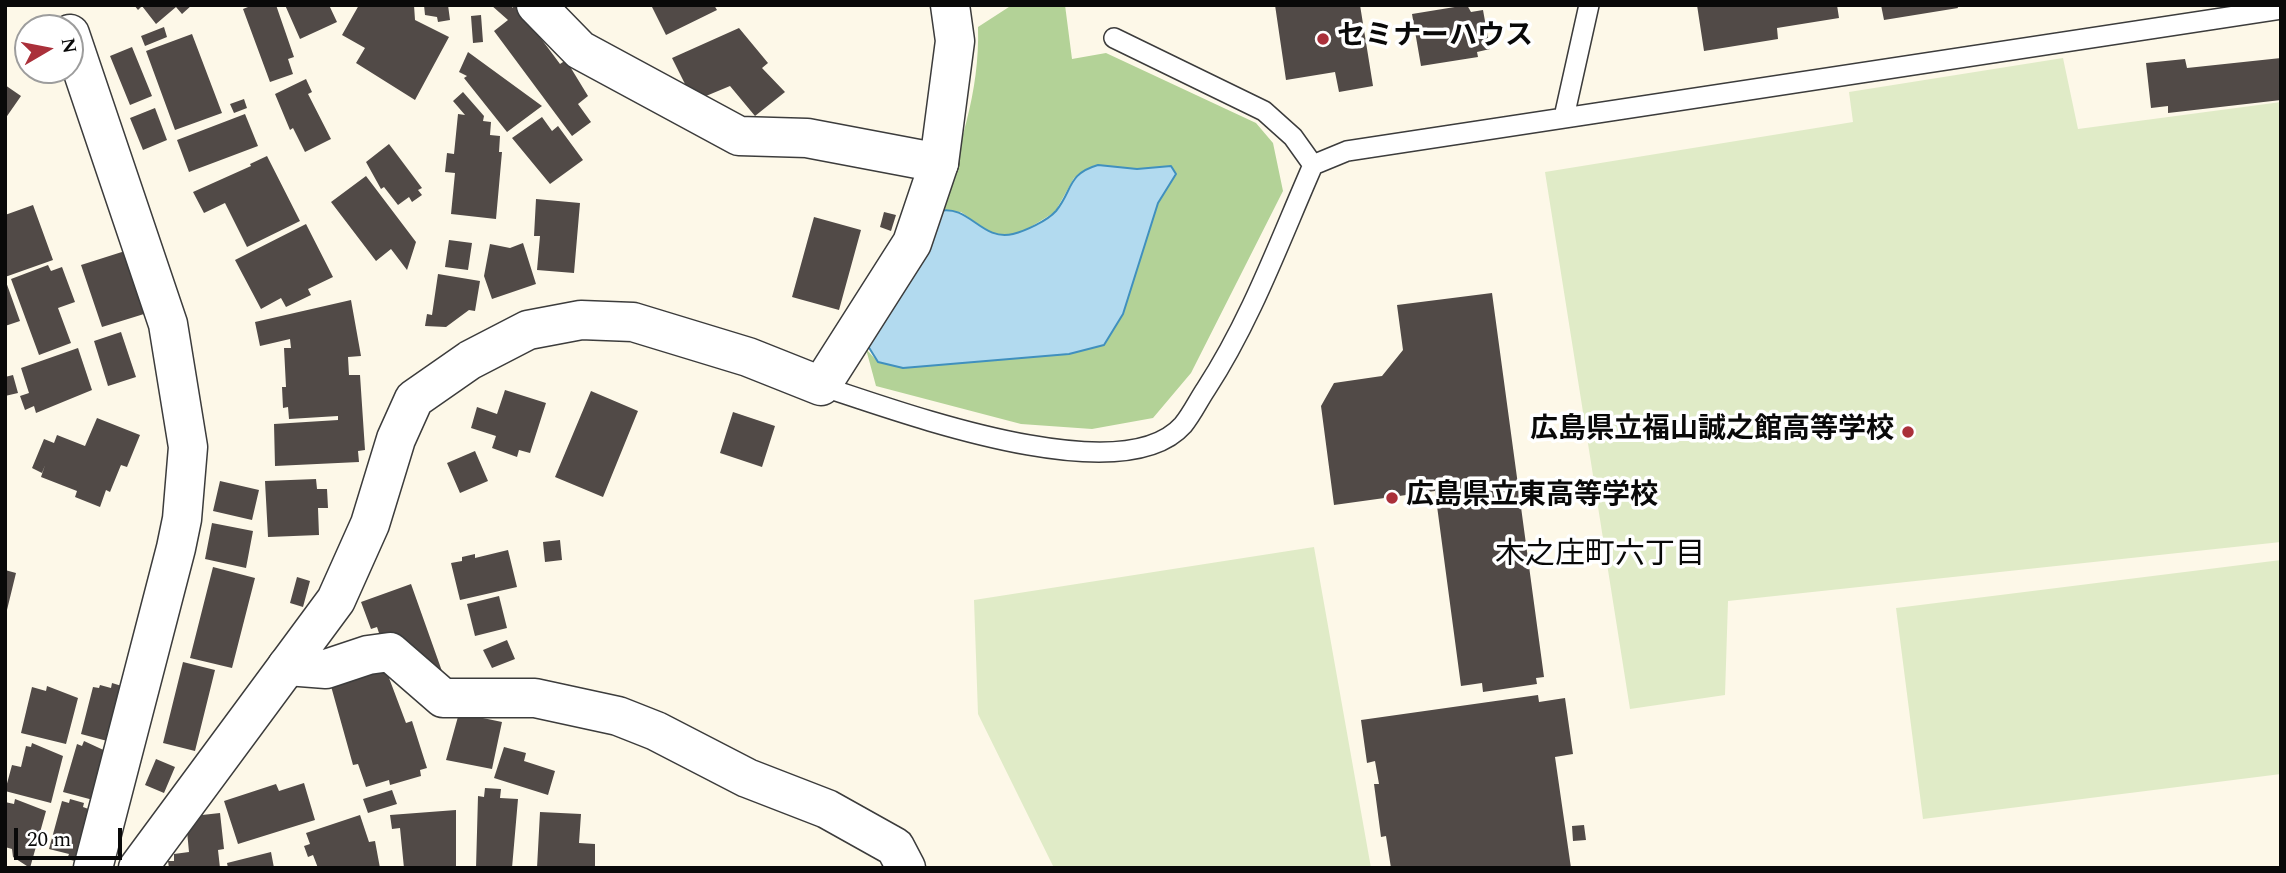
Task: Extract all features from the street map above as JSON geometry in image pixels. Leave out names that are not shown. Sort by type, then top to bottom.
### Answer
[{"type":"street","points":[[536,5],[580,50],[739,136],[807,138],[939,163]]},
{"type":"street","points":[[138,868],[336,600],[370,524],[396,439],[414,399],[482,354],[528,330],[581,320],[633,322],[748,356],[821,386],[912,243],[939,163],[955,41],[950,5]]},
{"type":"street","points":[[84,75],[168,324],[188,447],[183,519],[93,868]]},
{"type":"street","points":[[287,666],[326,669],[368,655],[390,652],[443,698],[535,698],[618,716],[656,730],[747,778],[827,809],[895,847],[906,868]]},
{"type":"lane","points":[[1564,117],[1590,5]]},
{"type":"lane","points":[[821,386],[1012,444],[1059,450],[1122,450],[1160,440],[1182,426],[1230,352],[1313,165],[1347,151],[2281,9]]},
{"type":"lane","points":[[1114,38],[1264,111],[1293,137],[1313,165]]},
{"type":"green space","points":[[1012,5],[1065,5],[1072,59],[1106,53],[1256,123],[1273,143],[1283,191],[1191,373],[1153,418],[1092,429],[1021,424],[876,386],[866,349],[878,362],[1123,314],[1158,203],[1176,174],[1171,166],[1137,169],[1098,165],[1074,178],[1055,212],[1024,231],[1009,236],[993,235],[961,212],[939,211],[972,98],[978,27]]},
{"type":"green space","points":[[2063,58],[2078,129],[2281,102],[2281,542],[1728,601],[1725,695],[1630,709],[1545,172],[1853,122],[1849,92]]},
{"type":"green space","points":[[1314,547],[1371,868],[1054,868],[978,714],[974,600]]},
{"type":"green space","points":[[2281,560],[2281,774],[1923,819],[1896,608]]},
{"type":"water","points":[[1098,165],[1137,169],[1171,166],[1176,174],[1158,203],[1123,314],[1104,345],[1069,354],[903,368],[878,362],[868,346],[939,211],[959,213],[993,233],[1002,235],[1024,231],[1052,215],[1076,178]]},
{"type":"building","points":[[134,5],[192,5],[182,14],[176,7],[156,24],[142,6],[138,10]]},
{"type":"building","points":[[253,5],[276,5],[294,57],[288,59],[293,74],[270,82],[243,9]]},
{"type":"building","points":[[285,5],[329,5],[337,22],[300,39]]},
{"type":"building","points":[[359,5],[414,5],[415,20],[449,37],[415,100],[356,63],[365,48],[342,35]]},
{"type":"building","points":[[424,5],[448,5],[450,20],[438,22],[437,17],[425,15]]},
{"type":"building","points":[[491,5],[513,5],[512,8],[516,5],[560,64],[566,60],[588,96],[578,104],[591,122],[572,136],[494,31],[508,20]]},
{"type":"building","points":[[651,5],[714,5],[717,10],[666,35]]},
{"type":"building","name":"セミナーハウス","points":[[1275,5],[1360,5],[1373,86],[1339,92],[1335,72],[1286,80]]},
{"type":"building","points":[[1467,5],[1471,12],[1483,10],[1490,49],[1477,52],[1478,57],[1421,66],[1412,14]]},
{"type":"building","points":[[1697,5],[1837,5],[1839,18],[1777,28],[1778,39],[1704,51]]},
{"type":"building","points":[[1881,5],[1957,5],[1958,8],[1884,20]]},
{"type":"building","points":[[481,15],[483,42],[473,43],[471,16]]},
{"type":"building","points":[[164,27],[167,37],[145,46],[141,36]]},
{"type":"building","points":[[739,28],[768,63],[762,68],[785,92],[755,116],[730,86],[706,96],[686,86],[672,58]]},
{"type":"building","points":[[192,34],[222,113],[175,130],[146,51]]},
{"type":"building","points":[[132,47],[152,96],[130,105],[110,56]]},
{"type":"building","points":[[468,52],[542,106],[507,132],[464,78],[467,76],[459,72]]},
{"type":"building","points":[[2281,58],[2281,100],[2168,113],[2168,106],[2151,108],[2146,63],[2185,59],[2187,68]]},
{"type":"building","points":[[306,79],[312,92],[308,94],[331,139],[305,152],[293,128],[290,130],[275,94]]},
{"type":"building","points":[[5,85],[21,96],[5,119]]},
{"type":"building","points":[[463,92],[484,116],[483,121],[491,122],[490,135],[500,136],[499,152],[502,152],[496,219],[451,214],[455,173],[445,172],[447,153],[454,154],[458,114],[465,115],[453,101]]},
{"type":"building","points":[[244,99],[247,108],[234,113],[230,104]]},
{"type":"building","points":[[155,108],[167,140],[143,150],[130,118]]},
{"type":"building","points":[[245,114],[258,146],[189,172],[177,140]]},
{"type":"building","points":[[542,117],[552,131],[558,126],[583,160],[550,184],[512,138]]},
{"type":"building","points":[[389,144],[422,188],[418,190],[422,195],[412,202],[409,197],[398,205],[384,187],[381,189],[366,162]]},
{"type":"building","points":[[267,156],[300,221],[247,247],[225,203],[204,213],[193,192]]},
{"type":"building","points":[[366,176],[416,242],[407,270],[391,249],[376,261],[331,202]]},
{"type":"building","points":[[536,199],[580,203],[574,273],[537,270],[540,236],[534,236]]},
{"type":"building","points":[[33,205],[53,260],[5,277],[5,215]]},
{"type":"building","points":[[884,212],[896,215],[891,231],[880,227]]},
{"type":"building","points":[[814,217],[861,230],[839,310],[792,297]]},
{"type":"building","points":[[306,224],[333,277],[308,289],[311,295],[286,307],[281,298],[261,309],[235,260]]},
{"type":"building","points":[[449,240],[472,243],[468,270],[445,267]]},
{"type":"building","points":[[523,243],[536,284],[492,299],[484,276],[490,244],[510,248]]},
{"type":"building","points":[[125,251],[144,314],[102,327],[81,265]]},
{"type":"building","points":[[48,265],[51,271],[62,267],[75,302],[58,308],[71,343],[39,355],[11,279]]},
{"type":"building","points":[[438,274],[480,281],[475,311],[469,310],[446,327],[425,326],[427,314],[432,315]]},
{"type":"building","points":[[5,279],[20,321],[5,326]]},
{"type":"building","points":[[1492,293],[1544,677],[1536,678],[1537,684],[1483,692],[1482,683],[1461,686],[1435,491],[1334,505],[1321,406],[1334,383],[1382,376],[1403,350],[1397,305]]},
{"type":"building","points":[[351,300],[361,356],[348,357],[349,375],[360,375],[365,450],[358,451],[359,462],[275,466],[274,424],[338,420],[338,416],[289,419],[288,407],[283,408],[282,387],[286,387],[284,348],[291,348],[290,339],[260,346],[255,322]]},
{"type":"building","points":[[121,332],[136,377],[108,386],[94,341]]},
{"type":"building","points":[[78,348],[92,390],[36,413],[34,406],[25,410],[20,396],[29,393],[21,368]]},
{"type":"building","points":[[13,375],[18,393],[5,396],[5,377]]},
{"type":"building","points":[[505,390],[546,403],[530,453],[519,450],[517,457],[492,448],[496,436],[471,428],[477,407],[497,414]]},
{"type":"building","points":[[591,391],[638,411],[603,497],[555,477]]},
{"type":"building","points":[[733,412],[775,426],[762,467],[720,453]]},
{"type":"building","points":[[97,418],[140,435],[127,467],[121,465],[110,492],[106,490],[100,507],[75,497],[77,491],[41,477],[45,465],[42,473],[32,468],[44,439],[54,443],[57,435],[85,446]]},
{"type":"building","points":[[475,451],[488,481],[460,493],[447,463]]},
{"type":"building","points":[[316,479],[317,489],[327,489],[328,508],[318,508],[319,535],[268,537],[265,481]]},
{"type":"building","points":[[220,481],[259,490],[252,520],[213,511]]},
{"type":"building","points":[[212,523],[253,531],[246,568],[205,559]]},
{"type":"building","points":[[560,540],[562,560],[545,562],[543,542]]},
{"type":"building","points":[[508,550],[517,587],[460,600],[451,563],[475,554],[475,558]]},
{"type":"building","points":[[213,567],[255,578],[232,668],[190,658]]},
{"type":"building","points":[[5,570],[16,573],[6,614],[5,614]]},
{"type":"building","points":[[297,577],[310,581],[303,607],[290,603]]},
{"type":"building","points":[[411,584],[443,674],[415,662],[408,641],[397,644],[381,639],[377,627],[371,629],[361,602]]},
{"type":"building","points":[[499,596],[507,628],[475,636],[467,604]]},
{"type":"building","points":[[507,640],[515,659],[492,668],[483,650]]},
{"type":"building","points":[[183,662],[215,670],[195,751],[163,743]]},
{"type":"building","points":[[383,662],[406,723],[412,721],[427,768],[420,770],[421,776],[390,785],[389,780],[366,787],[358,764],[353,765],[329,679]]},
{"type":"building","points":[[112,683],[125,687],[111,742],[81,734],[93,687],[99,688],[100,685],[111,688]]},
{"type":"building","points":[[47,686],[78,698],[66,744],[21,733],[32,687],[46,691]]},
{"type":"building","points":[[1538,695],[1539,702],[1565,698],[1573,754],[1555,757],[1571,868],[1391,868],[1386,836],[1381,837],[1374,784],[1379,784],[1375,761],[1367,763],[1361,720]]},
{"type":"building","points":[[459,713],[502,722],[492,769],[446,760]]},
{"type":"building","points":[[84,741],[110,753],[97,801],[63,792],[77,744],[82,746]]},
{"type":"building","points":[[32,743],[63,756],[51,803],[5,791],[12,765],[21,767],[26,746],[31,747]]},
{"type":"building","points":[[504,747],[526,753],[524,761],[555,771],[548,795],[494,778]]},
{"type":"building","points":[[156,759],[175,767],[164,793],[145,785]]},
{"type":"building","points":[[304,783],[315,820],[238,844],[224,801],[276,784],[279,791]]},
{"type":"building","points":[[485,788],[501,789],[500,798],[518,799],[512,868],[476,868],[478,796],[484,797]]},
{"type":"building","points":[[392,790],[397,804],[368,813],[363,799]]},
{"type":"building","points":[[15,799],[46,811],[30,868],[13,857],[12,849],[5,847],[5,802],[14,804]]},
{"type":"building","points":[[70,799],[84,803],[83,807],[94,811],[75,861],[67,859],[69,854],[49,849],[62,801],[69,803]]},
{"type":"building","points":[[456,810],[456,868],[404,868],[400,828],[392,829],[390,815]]},
{"type":"building","points":[[540,812],[581,814],[579,843],[595,844],[595,867],[537,868]]},
{"type":"building","points":[[220,813],[224,849],[218,850],[220,868],[169,868],[168,861],[174,861],[174,854],[189,852],[187,831],[202,815]]},
{"type":"building","points":[[360,815],[369,842],[375,841],[380,868],[318,868],[313,855],[308,857],[304,846],[310,844],[306,833]]},
{"type":"building","points":[[1584,825],[1586,840],[1573,841],[1572,826]]},
{"type":"building","points":[[271,852],[274,868],[228,868],[227,863]]},
{"type":"place","name":"セミナーハウス","points":[[1323,39]]},
{"type":"place","name":"広島県立福山誠之館高等学校","points":[[1908,432]]},
{"type":"place","name":"広島県立東高等学校","points":[[1392,498]]},
{"type":"district","name":"木之庄町六丁目","points":[[1600,557]]}]
